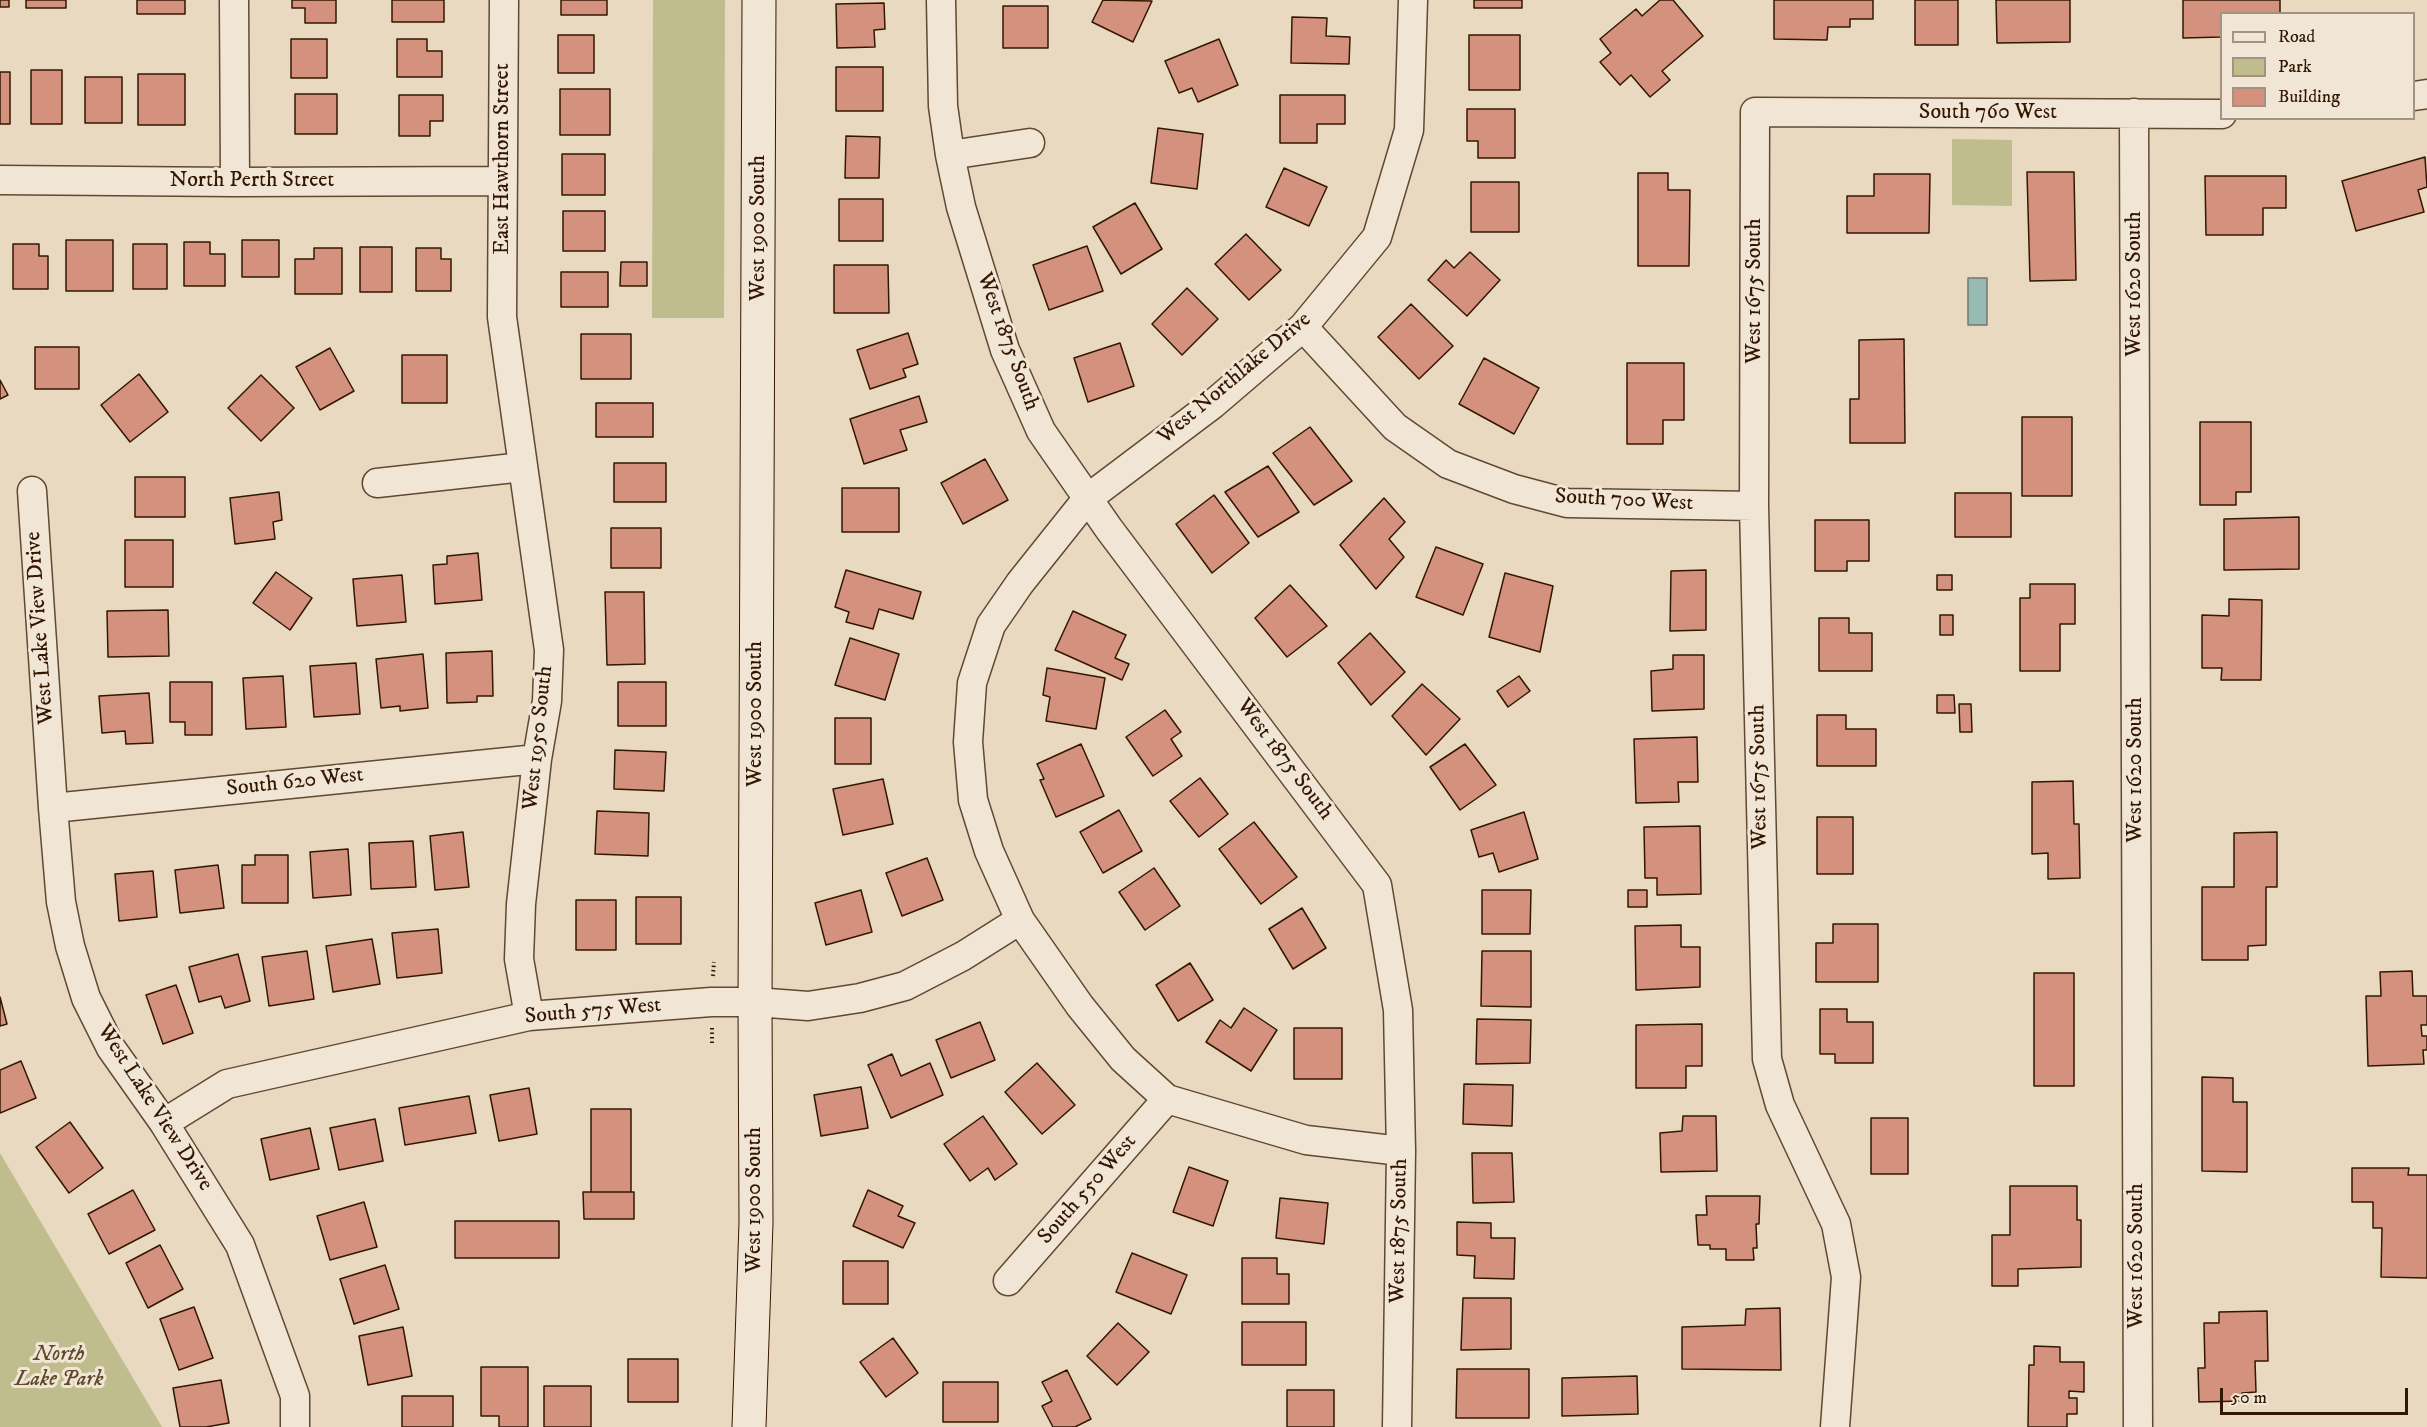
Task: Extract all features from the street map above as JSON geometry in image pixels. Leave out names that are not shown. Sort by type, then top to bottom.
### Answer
[{"type":"street","points":[[234,0],[236,182]]},
{"type":"street","name":"East Hawthorn Street","points":[[502,317],[504,0]]},
{"type":"street","name":"West 1900 South","points":[[749,1427],[756,1223],[759,0]]},
{"type":"street","name":"West 1875 South","points":[[941,0],[943,106],[961,207],[1005,350],[1041,431],[1087,499],[1377,885],[1398,1010],[1401,1150],[1396,1427]]},
{"type":"street","name":"West Northlake Drive","points":[[1020,920],[989,850],[973,800],[968,742],[972,683],[991,625],[1020,583],[1087,499],[1213,404],[1303,327],[1377,237],[1409,130],[1413,0]]},
{"type":"street","name":"South 760 West","points":[[1755,112],[2220,114]]},
{"type":"street","name":"West 1675 South","points":[[1755,112],[1754,507],[1767,1059],[1780,1105],[1836,1224],[1846,1277],[1835,1427]]},
{"type":"street","name":"West 1620 South","points":[[2134,113],[2138,1427]]},
{"type":"street","points":[[951,155],[1030,143]]},
{"type":"street","name":"North Perth Street","points":[[0,180],[503,181]]},
{"type":"street","name":"West 1950 South","points":[[502,317],[549,650],[547,701],[537,759],[521,904],[519,959],[530,1016]]},
{"type":"street","name":"South 700 West","points":[[1303,327],[1395,428],[1448,464],[1514,489],[1567,503],[1754,507]]},
{"type":"street","points":[[377,483],[523,467]]},
{"type":"street","name":"West Lake View Drive","points":[[32,491],[53,808],[61,902],[70,946],[86,998],[111,1048],[164,1123],[240,1245],[295,1396],[295,1427]]},
{"type":"street","name":"South 620 West","points":[[53,808],[537,759]]},
{"type":"street","points":[[1020,920],[1080,1006],[1123,1059],[1167,1099],[1306,1140],[1401,1150]]},
{"type":"street","name":"South 575 West","points":[[164,1123],[227,1084],[530,1016],[711,1002],[755,1002],[808,1006],[860,998],[905,986],[963,956],[1020,920]]},
{"type":"street","name":"South 550 West","points":[[1008,1281],[1167,1099]]},
{"type":"green space","points":[[653,0],[725,0],[724,318],[652,318]]},
{"type":"green space","points":[[1952,139],[2012,140],[2012,206],[1952,205]]},
{"type":"green space","name":"North Lake Park","points":[[0,1153],[162,1427],[0,1427]]},
{"type":"water","points":[[1968,278],[1987,278],[1987,325],[1968,325]]},
{"type":"building","points":[[0,0],[9,0],[9,7],[0,7]]},
{"type":"building","points":[[26,0],[66,0],[66,8],[26,8]]},
{"type":"building","points":[[137,0],[185,0],[185,14],[137,14]]},
{"type":"building","points":[[292,0],[336,0],[336,23],[305,23],[305,8],[292,8]]},
{"type":"building","points":[[392,0],[444,0],[444,22],[392,22]]},
{"type":"building","points":[[561,0],[607,0],[607,15],[561,15]]},
{"type":"building","points":[[1103,0],[1152,1],[1133,42],[1092,22]]},
{"type":"building","points":[[1474,0],[1522,0],[1522,8],[1474,8]]},
{"type":"building","points":[[1660,0],[1673,0],[1703,36],[1662,71],[1670,80],[1650,97],[1631,75],[1620,85],[1600,62],[1611,53],[1600,39],[1636,9],[1642,16]]},
{"type":"building","points":[[1774,0],[1873,0],[1873,19],[1850,19],[1850,27],[1828,27],[1827,40],[1774,39]]},
{"type":"building","points":[[1915,0],[1958,0],[1958,45],[1915,45]]},
{"type":"building","points":[[1996,0],[2070,0],[2070,42],[1997,43]]},
{"type":"building","points":[[2183,0],[2280,0],[2280,12],[2220,12],[2220,37],[2183,38]]},
{"type":"building","points":[[884,3],[885,29],[874,30],[875,47],[837,48],[836,4]]},
{"type":"building","points":[[1003,6],[1048,6],[1048,48],[1003,48]]},
{"type":"building","points":[[1292,17],[1327,18],[1326,36],[1350,37],[1349,64],[1291,63]]},
{"type":"building","points":[[558,35],[594,35],[594,73],[558,73]]},
{"type":"building","points":[[1469,35],[1520,35],[1520,90],[1469,90]]},
{"type":"building","points":[[291,39],[327,39],[327,78],[291,78]]},
{"type":"building","points":[[397,39],[427,39],[427,51],[442,51],[442,77],[397,77]]},
{"type":"building","points":[[1219,39],[1238,85],[1198,102],[1192,88],[1179,93],[1165,61]]},
{"type":"building","points":[[836,67],[883,67],[883,111],[836,111]]},
{"type":"building","points":[[31,70],[62,70],[62,124],[31,124]]},
{"type":"building","points":[[0,72],[10,72],[10,124],[0,124]]},
{"type":"building","points":[[138,74],[185,74],[185,125],[138,125]]},
{"type":"building","points":[[85,77],[122,77],[122,123],[85,123]]},
{"type":"building","points":[[560,89],[610,89],[610,135],[560,135]]},
{"type":"building","points":[[295,94],[337,94],[337,134],[295,134]]},
{"type":"building","points":[[399,95],[443,95],[443,121],[430,121],[430,136],[399,136]]},
{"type":"building","points":[[1280,95],[1345,95],[1345,124],[1317,124],[1317,143],[1280,143]]},
{"type":"building","points":[[1467,109],[1515,109],[1515,158],[1478,158],[1478,141],[1467,141]]},
{"type":"building","points":[[1158,128],[1203,134],[1197,189],[1151,183]]},
{"type":"building","points":[[846,136],[880,137],[879,178],[845,178]]},
{"type":"building","points":[[562,154],[605,154],[605,195],[562,195]]},
{"type":"building","points":[[2425,157],[2427,187],[2418,190],[2424,212],[2356,231],[2342,181]]},
{"type":"building","points":[[1284,168],[1327,187],[1309,226],[1266,207]]},
{"type":"building","points":[[2027,172],[2074,172],[2076,280],[2030,281]]},
{"type":"building","points":[[1638,173],[1668,173],[1668,190],[1690,190],[1689,266],[1638,266]]},
{"type":"building","points":[[1874,174],[1930,174],[1929,233],[1847,233],[1847,196],[1874,196]]},
{"type":"building","points":[[2205,176],[2286,176],[2286,208],[2263,208],[2263,235],[2206,235]]},
{"type":"building","points":[[1471,182],[1519,182],[1519,232],[1471,232]]},
{"type":"building","points":[[839,199],[883,199],[883,241],[839,241]]},
{"type":"building","points":[[1135,203],[1162,249],[1121,274],[1093,227]]},
{"type":"building","points":[[563,211],[605,211],[605,251],[563,251]]},
{"type":"building","points":[[1246,234],[1281,270],[1249,300],[1215,264]]},
{"type":"building","points":[[66,240],[113,240],[113,291],[66,291]]},
{"type":"building","points":[[242,240],[279,240],[279,277],[242,277]]},
{"type":"building","points":[[184,242],[210,242],[210,254],[225,254],[225,286],[184,286]]},
{"type":"building","points":[[13,244],[39,244],[39,256],[48,256],[48,289],[13,289]]},
{"type":"building","points":[[133,244],[167,244],[167,289],[133,289]]},
{"type":"building","points":[[1087,246],[1103,291],[1049,310],[1033,265]]},
{"type":"building","points":[[360,247],[392,247],[392,292],[360,292]]},
{"type":"building","points":[[314,248],[342,248],[342,294],[295,294],[295,259],[314,259]]},
{"type":"building","points":[[416,248],[441,248],[441,259],[451,259],[451,291],[416,291]]},
{"type":"building","points":[[1470,252],[1500,280],[1467,316],[1428,280],[1446,260],[1454,268]]},
{"type":"building","points":[[621,262],[647,262],[647,286],[620,286]]},
{"type":"building","points":[[834,265],[888,265],[889,313],[834,313]]},
{"type":"building","points":[[561,272],[608,272],[608,307],[561,307]]},
{"type":"building","points":[[1187,288],[1218,319],[1182,355],[1152,324]]},
{"type":"building","points":[[1411,304],[1453,346],[1419,379],[1378,337]]},
{"type":"building","points":[[908,333],[918,364],[903,369],[906,377],[870,389],[857,350]]},
{"type":"building","points":[[581,334],[631,334],[631,379],[581,379]]},
{"type":"building","points":[[1904,339],[1905,443],[1850,443],[1850,399],[1859,399],[1859,340]]},
{"type":"building","points":[[1120,343],[1134,386],[1088,402],[1074,358]]},
{"type":"building","points":[[35,347],[79,347],[79,389],[35,389]]},
{"type":"building","points":[[330,348],[354,391],[320,410],[296,367]]},
{"type":"building","points":[[402,355],[447,355],[447,403],[402,403]]},
{"type":"building","points":[[1484,358],[1539,388],[1514,434],[1459,404]]},
{"type":"building","points":[[1627,363],[1684,363],[1684,420],[1663,420],[1663,444],[1627,444]]},
{"type":"building","points":[[139,374],[168,412],[130,442],[101,405]]},
{"type":"building","points":[[261,375],[294,408],[261,441],[228,408]]},
{"type":"building","points":[[0,380],[8,395],[0,399]]},
{"type":"building","points":[[919,396],[927,422],[900,430],[907,450],[864,464],[850,419]]},
{"type":"building","points":[[596,403],[653,403],[653,437],[596,437]]},
{"type":"building","points":[[2022,417],[2072,417],[2072,496],[2022,496]]},
{"type":"building","points":[[2200,422],[2251,422],[2251,492],[2236,492],[2236,505],[2200,505]]},
{"type":"building","points":[[1310,427],[1352,481],[1314,505],[1273,453]]},
{"type":"building","points":[[985,459],[1008,500],[963,524],[941,483]]},
{"type":"building","points":[[614,463],[666,463],[666,502],[614,502]]},
{"type":"building","points":[[1268,466],[1299,512],[1258,537],[1225,492]]},
{"type":"building","points":[[135,477],[185,477],[185,517],[135,517]]},
{"type":"building","points":[[842,488],[899,488],[899,532],[842,532]]},
{"type":"building","points":[[279,492],[282,520],[273,522],[275,539],[235,544],[230,498]]},
{"type":"building","points":[[1955,493],[2011,493],[2011,537],[1955,537]]},
{"type":"building","points":[[1214,495],[1249,543],[1212,573],[1176,524]]},
{"type":"building","points":[[1384,498],[1405,522],[1389,539],[1404,557],[1376,589],[1340,545]]},
{"type":"building","points":[[2299,517],[2299,569],[2224,570],[2224,519]]},
{"type":"building","points":[[1815,520],[1869,520],[1869,561],[1847,561],[1847,571],[1815,571]]},
{"type":"building","points":[[611,528],[661,528],[661,568],[611,568]]},
{"type":"building","points":[[125,540],[173,540],[173,587],[125,587]]},
{"type":"building","points":[[1436,547],[1483,564],[1463,615],[1416,597]]},
{"type":"building","points":[[478,553],[482,600],[435,604],[433,565],[447,564],[447,556]]},
{"type":"building","points":[[846,570],[921,592],[913,619],[879,609],[873,629],[846,622],[849,612],[835,607]]},
{"type":"building","points":[[1706,570],[1706,630],[1670,631],[1671,571]]},
{"type":"building","points":[[276,572],[312,598],[290,630],[253,603]]},
{"type":"building","points":[[1505,573],[1553,586],[1540,652],[1489,637]]},
{"type":"building","points":[[402,575],[406,622],[357,626],[353,579]]},
{"type":"building","points":[[1937,575],[1952,575],[1952,590],[1937,590]]},
{"type":"building","points":[[2030,584],[2075,584],[2075,624],[2060,624],[2060,671],[2020,671],[2020,598],[2030,598]]},
{"type":"building","points":[[1290,585],[1327,626],[1287,657],[1255,618]]},
{"type":"building","points":[[605,592],[644,592],[645,664],[607,665]]},
{"type":"building","points":[[2229,599],[2262,600],[2261,680],[2221,680],[2222,668],[2202,668],[2202,615],[2229,616]]},
{"type":"building","points":[[168,610],[169,656],[108,657],[107,611]]},
{"type":"building","points":[[1073,611],[1126,635],[1115,658],[1129,664],[1122,680],[1055,650]]},
{"type":"building","points":[[1940,615],[1953,615],[1953,635],[1940,635]]},
{"type":"building","points":[[1819,618],[1849,618],[1849,633],[1872,633],[1872,671],[1819,671]]},
{"type":"building","points":[[1370,633],[1405,672],[1371,705],[1338,663]]},
{"type":"building","points":[[850,638],[899,654],[885,700],[835,685]]},
{"type":"building","points":[[492,651],[493,696],[477,696],[477,702],[447,703],[446,653]]},
{"type":"building","points":[[423,654],[428,708],[400,711],[400,706],[381,708],[376,659]]},
{"type":"building","points":[[1673,655],[1704,655],[1704,709],[1652,711],[1651,671],[1673,669]]},
{"type":"building","points":[[356,663],[360,714],[314,717],[310,666]]},
{"type":"building","points":[[1047,668],[1105,678],[1096,729],[1046,721],[1050,697],[1043,695]]},
{"type":"building","points":[[283,676],[286,727],[246,729],[243,678]]},
{"type":"building","points":[[1519,676],[1530,691],[1508,707],[1497,691]]},
{"type":"building","points":[[170,682],[212,682],[212,735],[185,735],[185,722],[170,722]]},
{"type":"building","points":[[618,682],[666,682],[666,726],[618,726]]},
{"type":"building","points":[[1422,684],[1460,719],[1426,755],[1392,716]]},
{"type":"building","points":[[149,693],[153,743],[126,744],[125,731],[102,733],[99,696]]},
{"type":"building","points":[[1937,695],[1954,695],[1955,713],[1937,713]]},
{"type":"building","points":[[1959,704],[1971,704],[1972,732],[1960,732]]},
{"type":"building","points":[[1165,710],[1181,732],[1171,739],[1182,756],[1153,776],[1126,737]]},
{"type":"building","points":[[1817,715],[1846,715],[1846,729],[1876,729],[1876,766],[1817,766]]},
{"type":"building","points":[[835,718],[871,718],[871,764],[835,764]]},
{"type":"building","points":[[1697,737],[1698,782],[1678,782],[1679,802],[1636,803],[1634,739]]},
{"type":"building","points":[[1081,744],[1104,796],[1056,817],[1040,780],[1044,779],[1037,764]]},
{"type":"building","points":[[1465,744],[1496,785],[1460,810],[1430,767]]},
{"type":"building","points":[[615,750],[666,752],[664,791],[614,789]]},
{"type":"building","points":[[1200,778],[1228,814],[1199,837],[1170,801]]},
{"type":"building","points":[[883,779],[893,824],[843,835],[833,789]]},
{"type":"building","points":[[2073,781],[2074,824],[2079,824],[2080,878],[2048,879],[2048,853],[2032,854],[2032,782]]},
{"type":"building","points":[[1119,810],[1142,851],[1103,873],[1080,832]]},
{"type":"building","points":[[597,811],[649,813],[648,856],[595,854]]},
{"type":"building","points":[[1524,812],[1538,859],[1499,872],[1493,853],[1479,857],[1471,830]]},
{"type":"building","points":[[1817,817],[1853,817],[1853,874],[1817,874]]},
{"type":"building","points":[[1254,822],[1297,877],[1261,904],[1219,849]]},
{"type":"building","points":[[1700,826],[1701,894],[1657,895],[1657,878],[1645,878],[1644,827]]},
{"type":"building","points":[[463,832],[469,887],[435,890],[430,836]]},
{"type":"building","points":[[2277,832],[2277,887],[2266,887],[2266,945],[2248,946],[2248,960],[2202,960],[2202,887],[2234,887],[2234,833]]},
{"type":"building","points":[[413,841],[416,887],[371,889],[369,843]]},
{"type":"building","points":[[348,849],[351,895],[313,898],[310,852]]},
{"type":"building","points":[[255,855],[288,855],[288,903],[242,903],[242,865],[255,865]]},
{"type":"building","points":[[927,858],[943,900],[902,916],[886,873]]},
{"type":"building","points":[[218,865],[224,908],[180,913],[175,870]]},
{"type":"building","points":[[1154,868],[1180,906],[1145,930],[1119,892]]},
{"type":"building","points":[[153,871],[157,917],[119,921],[115,874]]},
{"type":"building","points":[[861,890],[872,932],[826,945],[815,903]]},
{"type":"building","points":[[1482,890],[1531,890],[1530,934],[1482,934]]},
{"type":"building","points":[[1628,890],[1647,890],[1647,907],[1628,907]]},
{"type":"building","points":[[636,897],[681,897],[681,944],[636,944]]},
{"type":"building","points":[[576,900],[616,900],[616,950],[576,950]]},
{"type":"building","points":[[1302,908],[1326,948],[1293,969],[1269,929]]},
{"type":"building","points":[[1833,924],[1878,924],[1878,982],[1816,982],[1816,943],[1833,943]]},
{"type":"building","points":[[1681,925],[1681,947],[1700,947],[1700,987],[1636,990],[1635,926]]},
{"type":"building","points":[[438,929],[442,973],[397,978],[392,933]]},
{"type":"building","points":[[372,939],[380,984],[333,992],[326,946]]},
{"type":"building","points":[[307,951],[314,999],[269,1006],[262,957]]},
{"type":"building","points":[[1482,951],[1531,951],[1531,1007],[1481,1006]]},
{"type":"building","points":[[238,954],[250,1001],[225,1008],[221,996],[199,1002],[189,967]]},
{"type":"building","points":[[1190,963],[1213,1000],[1178,1021],[1156,985]]},
{"type":"building","points":[[2412,971],[2413,996],[2427,996],[2427,1025],[2421,1025],[2422,1036],[2427,1036],[2427,1050],[2423,1050],[2424,1064],[2368,1066],[2366,996],[2381,996],[2380,972]]},
{"type":"building","points":[[2034,973],[2074,973],[2074,1086],[2034,1086]]},
{"type":"building","points":[[176,985],[193,1033],[163,1044],[146,995]]},
{"type":"building","points":[[0,997],[7,1024],[0,1026]]},
{"type":"building","points":[[1244,1008],[1277,1030],[1251,1071],[1206,1042],[1220,1020],[1231,1028]]},
{"type":"building","points":[[1820,1009],[1847,1009],[1847,1022],[1873,1022],[1873,1063],[1835,1063],[1835,1054],[1820,1054]]},
{"type":"building","points":[[1477,1019],[1531,1020],[1530,1063],[1476,1064]]},
{"type":"building","points":[[980,1022],[995,1060],[951,1078],[936,1040]]},
{"type":"building","points":[[1702,1024],[1702,1066],[1686,1066],[1686,1088],[1636,1088],[1636,1025]]},
{"type":"building","points":[[1294,1028],[1342,1028],[1342,1079],[1294,1079]]},
{"type":"building","points":[[892,1054],[901,1076],[930,1063],[943,1095],[891,1118],[868,1065]]},
{"type":"building","points":[[21,1061],[36,1098],[0,1113],[0,1070]]},
{"type":"building","points":[[1037,1063],[1075,1105],[1042,1134],[1005,1092]]},
{"type":"building","points":[[2202,1077],[2233,1078],[2233,1102],[2247,1102],[2247,1172],[2202,1171]]},
{"type":"building","points":[[1464,1084],[1513,1085],[1512,1126],[1463,1124]]},
{"type":"building","points":[[861,1087],[868,1128],[821,1136],[814,1095]]},
{"type":"building","points":[[529,1088],[537,1134],[499,1141],[490,1095]]},
{"type":"building","points":[[469,1096],[476,1133],[405,1145],[399,1108]]},
{"type":"building","points":[[591,1109],[631,1109],[631,1192],[591,1192]]},
{"type":"building","points":[[983,1116],[1017,1164],[995,1180],[988,1168],[970,1181],[944,1144]]},
{"type":"building","points":[[1683,1116],[1716,1116],[1717,1171],[1661,1172],[1660,1133],[1682,1131]]},
{"type":"building","points":[[1871,1118],[1908,1118],[1908,1174],[1871,1174]]},
{"type":"building","points":[[375,1119],[383,1161],[339,1170],[330,1128]]},
{"type":"building","points":[[70,1122],[103,1168],[69,1193],[36,1147]]},
{"type":"building","points":[[310,1128],[319,1169],[270,1180],[261,1139]]},
{"type":"building","points":[[1472,1153],[1512,1153],[1514,1202],[1473,1203]]},
{"type":"building","points":[[1189,1167],[1228,1181],[1213,1226],[1173,1212]]},
{"type":"building","points":[[2352,1168],[2409,1168],[2408,1175],[2427,1175],[2427,1278],[2381,1277],[2382,1228],[2373,1228],[2373,1202],[2352,1202]]},
{"type":"building","points":[[2010,1186],[2077,1186],[2077,1220],[2081,1220],[2081,1267],[2018,1269],[2018,1286],[1992,1286],[1992,1235],[2010,1235]]},
{"type":"building","points":[[133,1190],[155,1230],[109,1254],[88,1214]]},
{"type":"building","points":[[868,1190],[903,1206],[898,1216],[915,1223],[903,1248],[853,1226]]},
{"type":"building","points":[[583,1192],[634,1192],[634,1219],[584,1219]]},
{"type":"building","points":[[1706,1196],[1760,1196],[1759,1224],[1756,1224],[1757,1248],[1753,1248],[1754,1260],[1726,1260],[1726,1249],[1710,1249],[1710,1245],[1698,1245],[1696,1215],[1707,1215]]},
{"type":"building","points":[[1280,1198],[1328,1203],[1324,1244],[1276,1238]]},
{"type":"building","points":[[364,1202],[377,1247],[330,1260],[317,1216]]},
{"type":"building","points":[[455,1221],[559,1221],[559,1258],[455,1258]]},
{"type":"building","points":[[1457,1222],[1491,1223],[1491,1238],[1515,1238],[1514,1279],[1474,1278],[1475,1256],[1457,1255]]},
{"type":"building","points":[[160,1245],[183,1289],[148,1308],[126,1263]]},
{"type":"building","points":[[1132,1253],[1187,1275],[1171,1314],[1116,1292]]},
{"type":"building","points":[[1242,1258],[1277,1258],[1277,1274],[1289,1274],[1289,1304],[1242,1304]]},
{"type":"building","points":[[843,1261],[888,1261],[888,1304],[843,1304]]},
{"type":"building","points":[[385,1265],[399,1309],[354,1324],[340,1279]]},
{"type":"building","points":[[1463,1298],[1511,1298],[1511,1349],[1461,1350]]},
{"type":"building","points":[[194,1307],[213,1358],[179,1370],[160,1319]]},
{"type":"building","points":[[1780,1308],[1781,1370],[1682,1369],[1682,1327],[1745,1325],[1746,1309]]},
{"type":"building","points":[[2267,1311],[2268,1361],[2255,1361],[2256,1392],[2242,1393],[2243,1401],[2199,1402],[2198,1368],[2205,1368],[2204,1323],[2219,1323],[2219,1312]]},
{"type":"building","points":[[1242,1322],[1306,1322],[1306,1365],[1242,1365]]},
{"type":"building","points":[[1118,1323],[1149,1352],[1117,1385],[1087,1356]]},
{"type":"building","points":[[403,1327],[412,1376],[368,1385],[359,1336]]},
{"type":"building","points":[[893,1338],[918,1373],[886,1397],[860,1362]]},
{"type":"building","points":[[2034,1346],[2060,1347],[2060,1362],[2084,1362],[2084,1392],[2069,1391],[2069,1398],[2077,1398],[2077,1414],[2067,1414],[2067,1427],[2028,1427],[2029,1365],[2034,1365]]},
{"type":"building","points":[[628,1359],[678,1359],[678,1402],[628,1402]]},
{"type":"building","points":[[481,1367],[528,1367],[528,1427],[499,1427],[499,1416],[481,1416]]},
{"type":"building","points":[[1457,1369],[1529,1369],[1529,1418],[1456,1418]]},
{"type":"building","points":[[1067,1370],[1091,1419],[1075,1427],[1053,1427],[1042,1406],[1052,1401],[1042,1382]]},
{"type":"building","points":[[1637,1376],[1638,1414],[1562,1416],[1562,1378]]},
{"type":"building","points":[[221,1380],[229,1423],[206,1427],[180,1427],[173,1388]]},
{"type":"building","points":[[943,1382],[998,1382],[998,1422],[943,1422]]},
{"type":"building","points":[[544,1386],[591,1386],[591,1427],[544,1427]]},
{"type":"building","points":[[1287,1390],[1334,1390],[1334,1427],[1287,1427]]},
{"type":"building","points":[[402,1396],[453,1396],[453,1427],[402,1427]]}]
